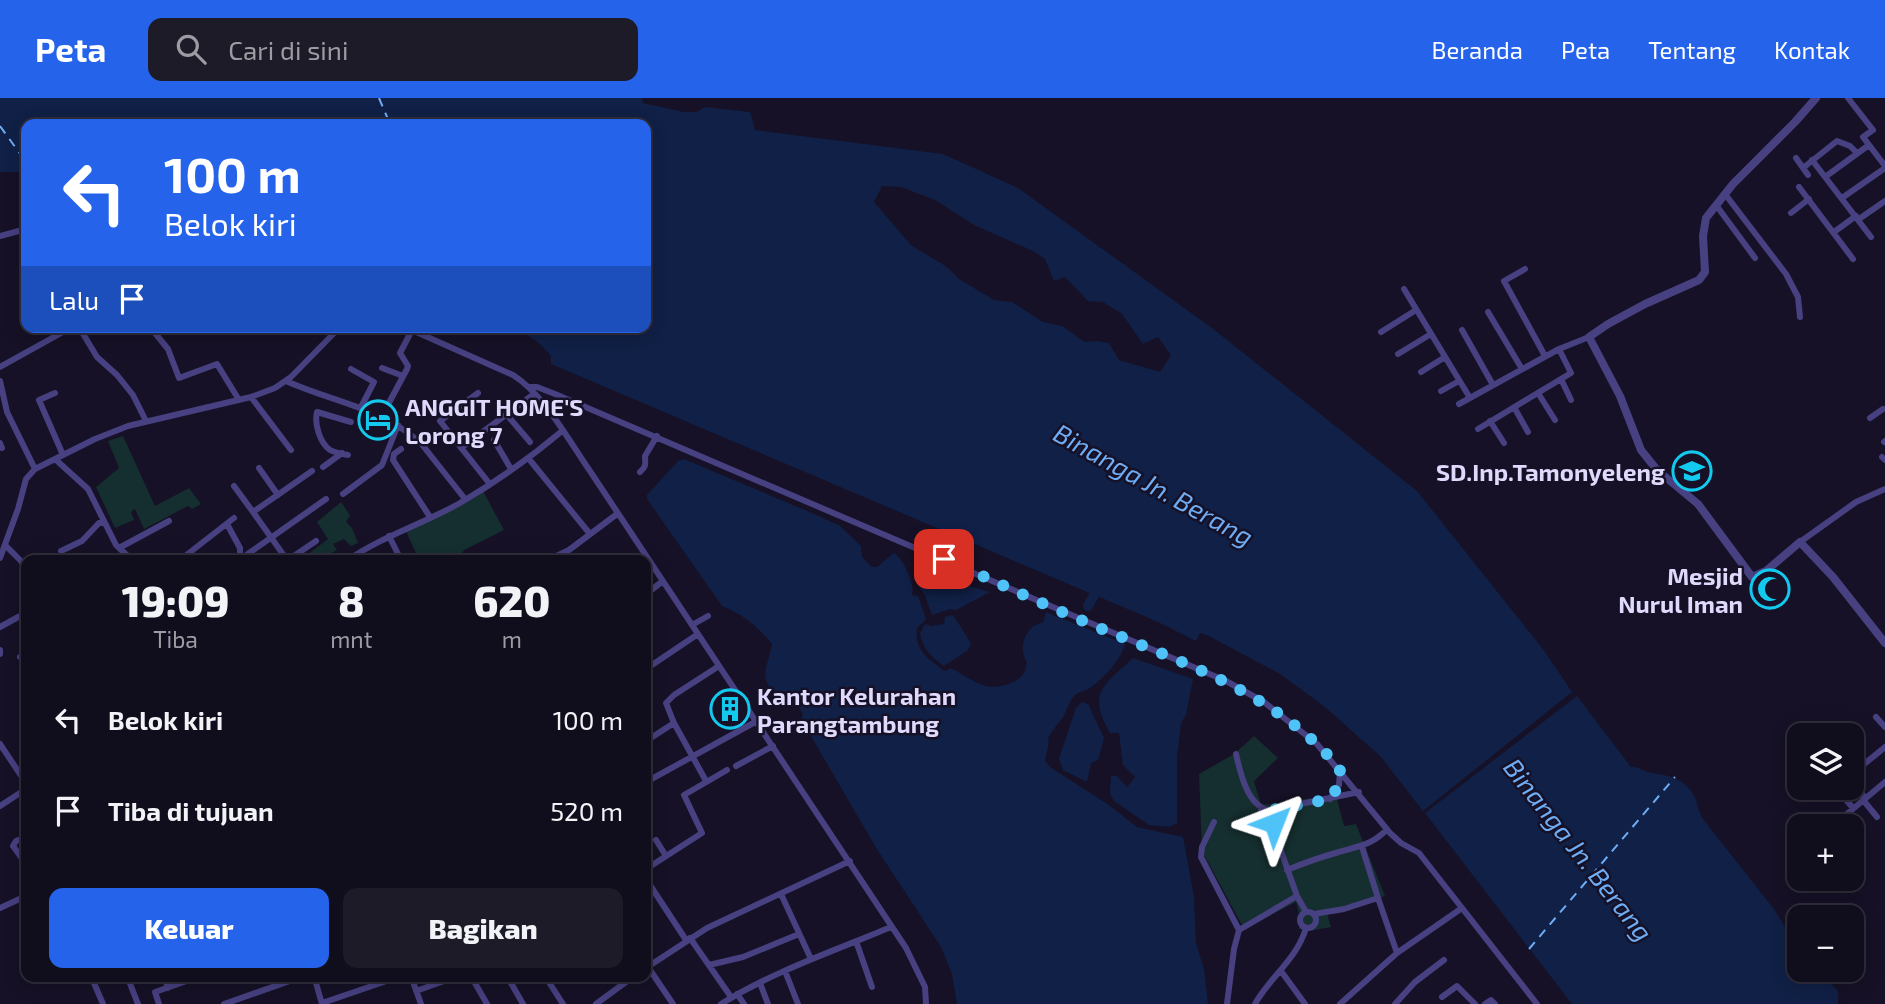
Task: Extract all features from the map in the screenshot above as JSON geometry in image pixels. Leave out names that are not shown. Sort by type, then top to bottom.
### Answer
[{"type":"street","points":[[1459,404],[1545,356],[1589,337],[1645,304],[1699,280],[1704,272],[1703,227],[1706,218],[1725,194],[1816,98]]},
{"type":"street","points":[[1842,198],[1885,167],[1863,137],[1873,130],[1848,98]]},
{"type":"street","points":[[1803,168],[1837,141],[1850,146],[1857,153]]},
{"type":"street","points":[[1825,177],[1869,145]]},
{"type":"street","points":[[1796,158],[1808,175]]},
{"type":"street","points":[[1812,160],[1871,237]]},
{"type":"street","points":[[1799,187],[1853,259]]},
{"type":"street","points":[[1725,194],[1786,274],[1798,297],[1800,317]]},
{"type":"street","points":[[1791,213],[1809,199]]},
{"type":"street","points":[[1834,232],[1885,201]]},
{"type":"street","points":[[1716,205],[1755,258]]},
{"type":"street","points":[[0,236],[21,232]]},
{"type":"street","points":[[1525,269],[1504,281],[1545,356]]},
{"type":"street","points":[[1404,289],[1470,398]]},
{"type":"street","points":[[1381,332],[1416,310]]},
{"type":"street","points":[[1488,312],[1522,369]]},
{"type":"street","points":[[1462,330],[1493,385]]},
{"type":"street","points":[[0,367],[61,333]]},
{"type":"street","points":[[83,333],[97,357],[117,375],[132,395],[146,421]]},
{"type":"street","points":[[155,333],[167,349],[179,378],[217,364],[239,400]]},
{"type":"street","points":[[0,558],[26,479],[35,469],[95,439],[146,421],[251,397],[286,381],[334,333]]},
{"type":"street","points":[[382,416],[408,366],[400,353],[408,333]]},
{"type":"street","points":[[418,333],[503,370],[529,387],[562,431],[645,555]]},
{"type":"street","points":[[1398,354],[1431,334]]},
{"type":"street","points":[[1589,337],[1620,396],[1641,450],[1665,477],[1698,504],[1752,577],[1766,571],[1800,542],[1856,502],[1885,489]]},
{"type":"street","points":[[1478,429],[1571,373],[1559,349]]},
{"type":"street","points":[[1421,372],[1445,357]]},
{"type":"street","points":[[382,368],[403,376]]},
{"type":"street","points":[[351,369],[374,382],[360,407]]},
{"type":"street","points":[[1561,379],[1571,400]]},
{"type":"street","points":[[0,381],[7,412],[35,469]]},
{"type":"street","points":[[286,381],[360,407],[398,425],[418,441],[466,499]]},
{"type":"street","points":[[1441,390],[1459,381]]},
{"type":"street","points":[[529,387],[537,387],[657,436],[1206,672],[1264,702],[1317,744],[1387,829],[1401,843],[1419,853],[1537,1004]]},
{"type":"street","points":[[55,393],[39,400],[63,455]]},
{"type":"street","points":[[478,393],[440,421],[489,483]]},
{"type":"street","points":[[1538,393],[1555,420]]},
{"type":"street","points":[[461,448],[534,394]]},
{"type":"street","points":[[320,395],[315,422],[323,441],[331,450],[345,454],[323,467]]},
{"type":"street","points":[[251,397],[291,450]]},
{"type":"street","points":[[1514,407],[1528,432]]},
{"type":"street","points":[[1870,418],[1884,407]]},
{"type":"street","points":[[317,412],[351,422]]},
{"type":"street","points":[[507,415],[530,442]]},
{"type":"street","points":[[1490,421],[1504,443]]},
{"type":"street","points":[[343,494],[382,465],[398,425]]},
{"type":"street","points":[[357,555],[389,536],[466,499],[529,458],[562,431]]},
{"type":"street","points":[[640,472],[647,463],[645,456],[657,436]]},
{"type":"street","points":[[494,440],[511,469]]},
{"type":"street","points":[[401,449],[394,454],[393,460],[430,517]]},
{"type":"street","points":[[529,458],[590,534]]},
{"type":"street","points":[[55,459],[88,489],[118,548],[126,555]]},
{"type":"street","points":[[259,468],[278,495]]},
{"type":"street","points":[[253,512],[312,471]]},
{"type":"street","points":[[234,486],[284,555]]},
{"type":"street","points":[[247,555],[326,499]]},
{"type":"street","points":[[559,555],[617,514]]},
{"type":"street","points":[[187,555],[234,518]]},
{"type":"street","points":[[118,548],[169,521]]},
{"type":"street","points":[[61,551],[82,541],[99,523],[105,523]]},
{"type":"street","points":[[228,524],[242,555]]},
{"type":"street","points":[[389,536],[398,555]]},
{"type":"street","points":[[295,555],[316,541]]},
{"type":"street","points":[[1800,542],[1833,577],[1885,643]]},
{"type":"street","points":[[6,546],[21,561]]},
{"type":"street","points":[[651,564],[850,861],[917,967],[925,986],[926,1004]]},
{"type":"street","points":[[651,590],[663,581]]},
{"type":"street","points":[[692,625],[708,616]]},
{"type":"street","points":[[0,627],[21,617]]},
{"type":"street","points":[[651,666],[698,634]]},
{"type":"street","points":[[706,781],[666,706],[667,701],[719,666]]},
{"type":"street","points":[[1876,718],[1885,727]]},
{"type":"street","points":[[651,779],[757,721]]},
{"type":"street","points":[[651,738],[674,723]]},
{"type":"street","points":[[0,744],[21,776]]},
{"type":"street","points":[[736,766],[773,746]]},
{"type":"street","points":[[1864,764],[1885,747]]},
{"type":"street","points":[[1236,754],[1247,788],[1261,808],[1271,810],[1359,792]]},
{"type":"street","points":[[1330,799],[1339,785],[1340,769]]},
{"type":"street","points":[[651,866],[702,833],[684,795],[727,770]]},
{"type":"street","points":[[1877,817],[1864,799],[1885,782]]},
{"type":"street","points":[[1,803],[21,792]]},
{"type":"street","points":[[1846,800],[1853,808]]},
{"type":"street","points":[[1846,814],[1863,800]]},
{"type":"street","points":[[1261,808],[1261,816],[1274,823]]},
{"type":"street","points":[[1271,810],[1287,870],[1306,912],[1314,914],[1344,909],[1378,898]]},
{"type":"street","points":[[1214,822],[1202,847],[1201,857],[1239,930],[1227,1004]]},
{"type":"street","points":[[1287,870],[1342,850],[1362,847],[1387,829]]},
{"type":"street","points":[[21,839],[13,846],[21,857]]},
{"type":"street","points":[[656,840],[666,856]]},
{"type":"street","points":[[1362,847],[1397,953]]},
{"type":"street","points":[[651,964],[688,939],[850,861]]},
{"type":"street","points":[[651,886],[688,939],[734,996],[744,1004]]},
{"type":"street","points":[[781,894],[811,959]]},
{"type":"street","points":[[1239,930],[1297,896]]},
{"type":"street","points":[[0,908],[21,898]]},
{"type":"street","points":[[1340,1004],[1397,953],[1462,908]]},
{"type":"street","points":[[1306,912],[1300,921],[1306,928]]},
{"type":"street","points":[[1306,928],[1315,925],[1314,914]]},
{"type":"street","points":[[721,1004],[811,959],[891,927]]},
{"type":"street","points":[[1255,1004],[1268,983],[1281,971],[1302,941],[1306,928]]},
{"type":"street","points":[[709,965],[743,957],[799,934]]},
{"type":"street","points":[[856,941],[872,987]]},
{"type":"street","points":[[1395,1004],[1415,982],[1444,960]]},
{"type":"street","points":[[785,971],[798,1004]]},
{"type":"street","points":[[1281,971],[1305,1004]]},
{"type":"street","points":[[651,973],[673,1004]]},
{"type":"street","points":[[94,982],[103,1004]]},
{"type":"street","points":[[129,982],[138,1004]]},
{"type":"street","points":[[166,982],[168,988]]},
{"type":"street","points":[[159,1004],[155,992],[185,982]]},
{"type":"street","points":[[225,1004],[287,982]]},
{"type":"street","points":[[316,982],[322,1004],[384,982]]},
{"type":"street","points":[[413,982],[421,1004]]},
{"type":"street","points":[[416,991],[441,982]]},
{"type":"street","points":[[474,982],[487,1004]]},
{"type":"street","points":[[510,982],[523,1004]]},
{"type":"street","points":[[550,982],[563,1004]]},
{"type":"street","points":[[596,1004],[626,982]]},
{"type":"street","points":[[760,983],[768,1004]]},
{"type":"street","points":[[1442,997],[1457,986],[1475,1004]]},
{"type":"street","points":[[1485,1004],[1491,999],[1495,1004]]},
{"type":"green space","points":[[123,436],[155,506],[189,488],[201,504],[192,509],[188,506],[144,529],[135,509],[131,512],[134,520],[115,528],[96,487],[119,468],[108,441]]},
{"type":"green space","points":[[483,491],[504,530],[464,550],[461,555],[417,555],[406,531]]},
{"type":"green space","points":[[341,502],[350,515],[346,522],[352,528],[358,543],[351,546],[344,539],[333,544],[337,550],[328,555],[307,555],[328,539],[317,522]]},
{"type":"green space","points":[[1254,736],[1278,758],[1254,781],[1261,805],[1336,795],[1344,826],[1356,824],[1385,896],[1327,913],[1331,927],[1309,931],[1299,929],[1296,902],[1244,929],[1202,851],[1199,774],[1234,754]]},
{"type":"water","name":"Binanga Jn. Berang","points":[[0,98],[642,98],[643,103],[684,112],[697,112],[705,107],[750,112],[755,130],[943,154],[1018,188],[1212,328],[1417,491],[1543,649],[1572,692],[1423,811],[1380,756],[1325,707],[1280,674],[1207,635],[1200,633],[1196,641],[1158,622],[551,364],[551,356],[525,333],[651,333],[651,119],[21,119],[21,172],[0,172]],"holes":[[[882,186],[901,187],[935,200],[976,226],[1045,259],[1054,281],[1065,277],[1088,301],[1103,302],[1122,314],[1143,344],[1158,337],[1171,355],[1160,372],[1119,360],[1109,343],[1085,342],[1062,326],[1043,322],[1012,302],[994,300],[911,245],[874,202]]]},
{"type":"water","points":[[684,459],[840,526],[861,546],[862,557],[872,567],[877,567],[894,553],[908,572],[912,595],[918,596],[926,619],[917,628],[920,647],[927,657],[943,670],[951,668],[982,685],[997,687],[1015,681],[1023,674],[1027,663],[1023,651],[1024,638],[1031,628],[1043,622],[1046,612],[1125,644],[1116,663],[1106,674],[1073,698],[1048,738],[1045,761],[1137,827],[1183,837],[1194,897],[1196,943],[1204,969],[1208,1004],[957,1004],[952,974],[941,947],[875,846],[801,719],[801,711],[795,705],[781,704],[769,686],[765,675],[772,644],[750,622],[722,606],[647,499],[647,495],[678,461]]},
{"type":"water","points":[[919,576],[951,581],[990,592],[956,610],[950,609],[932,615],[914,578]]},
{"type":"water","points":[[953,615],[971,643],[968,650],[944,666],[928,652],[920,633],[925,624],[944,624],[945,617]]},
{"type":"water","points":[[1133,658],[1193,679],[1186,715],[1181,723],[1177,757],[1177,823],[1170,827],[1149,825],[1114,801],[1110,794],[1111,776],[1117,776],[1127,787],[1135,777],[1123,765],[1119,733],[1110,733],[1103,719],[1099,699],[1106,683]]},
{"type":"water","name":"Binanga Jn. Berang","points":[[1577,696],[1631,767],[1671,777],[1688,787],[1703,819],[1773,908],[1787,930],[1787,982],[1829,982],[1838,991],[1838,1004],[1572,1004],[1425,813]]},
{"type":"water","points":[[1082,702],[1088,704],[1104,738],[1098,760],[1091,763],[1087,782],[1063,770],[1059,759],[1076,708]]},
{"type":"waterway","points":[[1088,606],[1099,586]]},
{"type":"ferry route","points":[[379,98],[388,119]]},
{"type":"ferry route","points":[[0,126],[21,155]]},
{"type":"ferry route","points":[[1529,949],[1675,777]]},
{"type":"place","name":"ANGGIT HOME'S Lorong 7","points":[[378,420]]},
{"type":"place","name":"SD.Inp.Tamonyeleng","points":[[1692,471]]},
{"type":"place","name":"Mesjid Nurul Iman","points":[[1770,589]]},
{"type":"place","name":"Kantor Kelurahan Parangtambung","points":[[730,709]]},
{"type":"route","points":[[944,559],[1226,681],[1264,702],[1304,732],[1340,769],[1339,785],[1330,799],[1271,810],[1274,823]]}]
